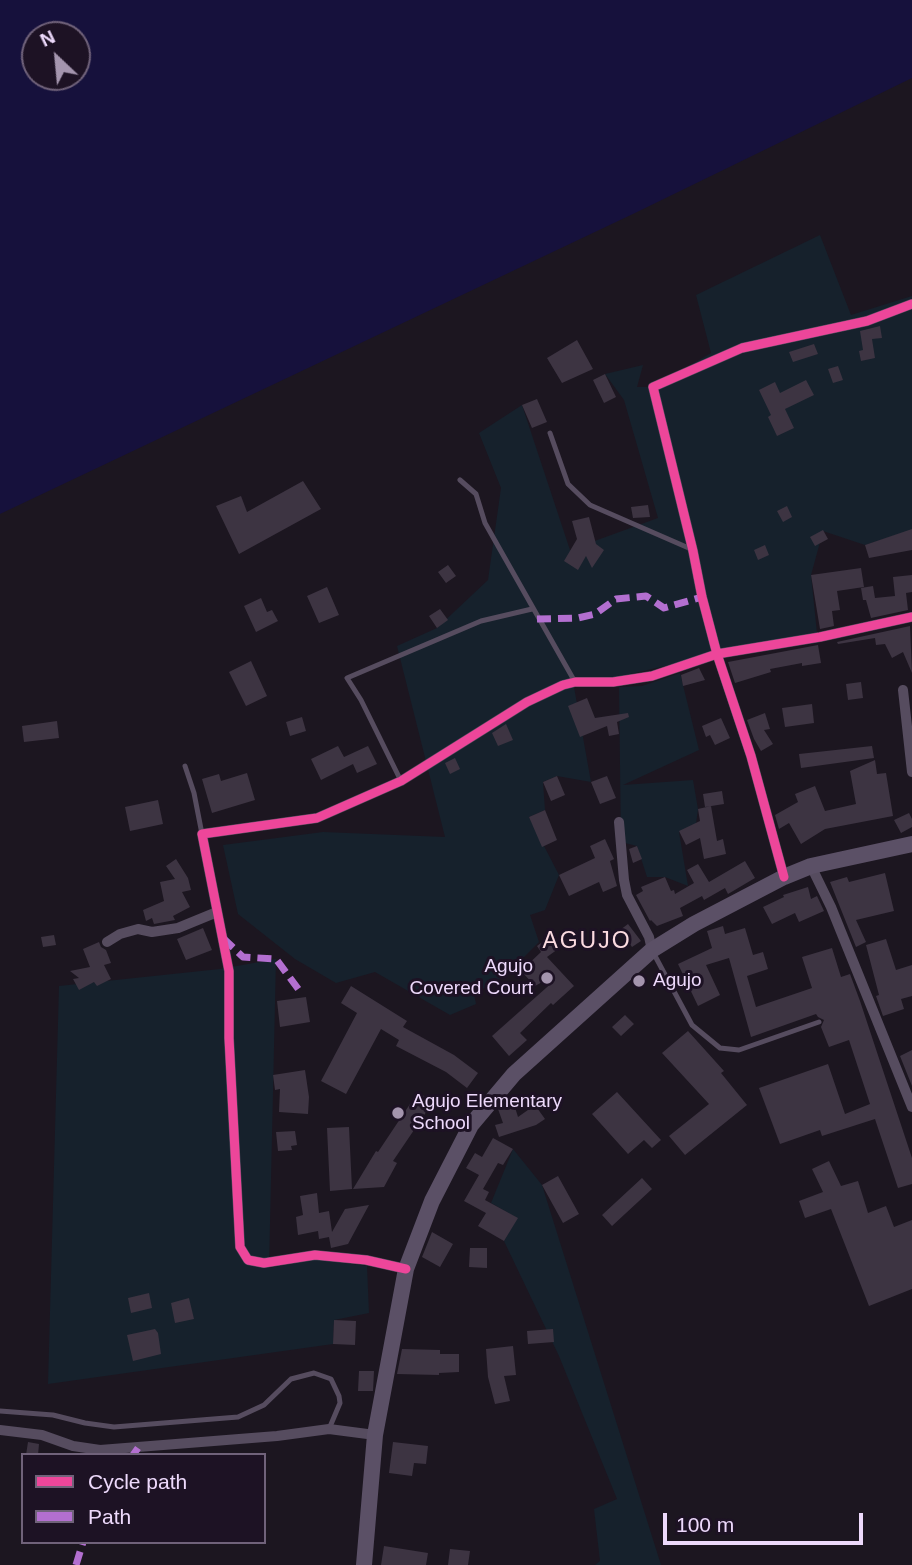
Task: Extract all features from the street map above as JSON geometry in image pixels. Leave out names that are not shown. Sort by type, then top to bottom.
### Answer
[{"type":"main road","points":[[364,1565],[375,1435],[406,1269],[432,1201],[471,1125],[514,1073],[652,950],[694,924],[784,877],[811,866],[912,844]]},
{"type":"street","points":[[784,877],[751,756],[702,597],[653,387],[742,348],[867,321],[912,304]]},
{"type":"street","points":[[406,1269],[366,1260],[315,1255],[264,1263],[248,1261],[240,1247],[229,1038],[229,971],[202,834],[317,818],[401,781],[527,702],[575,682],[613,682],[652,676],[718,654],[820,637],[912,617]]},
{"type":"street","points":[[902,690],[912,772]]},
{"type":"street","points":[[619,822],[627,895],[649,937],[652,950]]},
{"type":"street","points":[[811,866],[831,907],[912,1106]]},
{"type":"street","points":[[107,942],[120,934],[138,929],[152,932],[178,928],[217,912]]},
{"type":"street","points":[[0,1430],[42,1435],[73,1446],[100,1450],[187,1449],[329,1429],[375,1435]]},
{"type":"lane","points":[[550,433],[568,484],[590,505],[693,551]]},
{"type":"lane","points":[[460,480],[476,494],[485,523],[575,682]]},
{"type":"lane","points":[[401,781],[361,700],[347,678],[481,621],[532,609]]},
{"type":"lane","points":[[184,766],[194,793],[202,834]]},
{"type":"lane","points":[[652,950],[692,1025],[720,1048],[739,1050],[819,1021]]},
{"type":"lane","points":[[0,1411],[53,1415],[85,1423],[114,1426],[238,1416],[264,1405],[291,1379],[314,1373],[331,1379],[339,1396],[340,1403],[329,1429]]},
{"type":"shaded area","points":[[0,0],[912,0],[912,78],[635,213],[0,514]]},
{"type":"shaded area","points":[[820,235],[851,315],[912,296],[912,530],[865,545],[823,531],[811,575],[818,643],[717,654],[574,687],[591,782],[557,776],[543,782],[545,810],[529,817],[559,875],[545,910],[530,915],[539,942],[505,976],[474,994],[476,1004],[450,1015],[375,972],[336,983],[295,959],[238,914],[223,845],[323,832],[445,837],[397,646],[437,628],[488,580],[501,488],[479,433],[522,405],[570,550],[658,518],[624,400],[605,374],[643,365],[637,387],[653,387],[711,353],[696,295]]},
{"type":"shaded area","points":[[680,673],[699,750],[623,785],[693,780],[698,809],[696,824],[679,832],[688,886],[665,877],[647,877],[637,846],[621,842],[619,687],[642,686]]},
{"type":"shaded area","points":[[276,959],[269,1268],[316,1259],[367,1266],[369,1313],[334,1320],[333,1344],[48,1384],[59,986],[220,969]]},
{"type":"shaded area","points":[[513,1149],[542,1185],[661,1565],[595,1565],[600,1561],[594,1509],[617,1499],[559,1356],[504,1241],[517,1218],[491,1203]]},
{"type":"building","points":[[880,326],[882,338],[872,339],[875,358],[861,361],[859,351],[863,350],[860,331]]},
{"type":"building","points":[[577,340],[593,369],[562,383],[547,358]]},
{"type":"building","points":[[814,344],[818,354],[793,362],[789,352]]},
{"type":"building","points":[[838,366],[843,380],[833,383],[828,369]]},
{"type":"building","points":[[605,374],[616,397],[604,403],[593,380]]},
{"type":"building","points":[[806,380],[814,395],[785,409],[794,428],[777,436],[759,390],[775,382],[780,393]]},
{"type":"building","points":[[537,399],[547,422],[532,428],[522,405]]},
{"type":"building","points":[[303,481],[321,509],[239,554],[216,506],[241,496],[247,512]]},
{"type":"building","points":[[648,505],[650,517],[633,518],[631,507]]},
{"type":"building","points":[[787,506],[792,517],[783,522],[777,511]]},
{"type":"building","points":[[589,517],[596,544],[604,550],[592,568],[586,556],[578,570],[564,561],[577,539],[572,521]]},
{"type":"building","points":[[912,529],[912,550],[869,558],[865,545]]},
{"type":"building","points":[[823,530],[828,539],[815,546],[810,537]]},
{"type":"building","points":[[765,545],[769,555],[758,560],[754,550]]},
{"type":"building","points":[[448,565],[456,576],[446,583],[438,572]]},
{"type":"building","points":[[861,568],[864,587],[837,591],[840,610],[832,611],[834,626],[820,629],[811,575]]},
{"type":"building","points":[[912,575],[912,592],[906,593],[908,610],[871,618],[861,588],[873,586],[875,598],[895,596],[893,577]]},
{"type":"building","points":[[327,587],[339,615],[319,623],[307,596]]},
{"type":"building","points":[[261,598],[267,612],[272,610],[278,621],[256,632],[244,606]]},
{"type":"building","points":[[440,609],[448,620],[437,628],[429,616]]},
{"type":"building","points":[[910,626],[912,673],[903,652],[892,658],[885,644],[876,645],[875,638],[837,642]]},
{"type":"building","points":[[818,645],[821,663],[802,666],[802,663],[770,669],[771,672],[735,683],[728,662]]},
{"type":"building","points":[[251,661],[267,696],[246,706],[229,672]]},
{"type":"building","points":[[699,668],[705,680],[683,686],[681,675]]},
{"type":"building","points":[[861,682],[863,698],[848,700],[846,684]]},
{"type":"building","points":[[587,698],[595,718],[628,713],[629,717],[617,722],[619,734],[609,736],[607,726],[580,737],[568,706]]},
{"type":"building","points":[[812,704],[814,723],[785,727],[782,708]]},
{"type":"building","points":[[765,713],[770,729],[764,730],[773,744],[761,751],[747,720]]},
{"type":"building","points":[[302,717],[306,731],[290,736],[286,722]]},
{"type":"building","points":[[721,718],[730,738],[715,745],[710,735],[706,737],[702,726]]},
{"type":"building","points":[[57,721],[59,738],[24,742],[22,726]]},
{"type":"building","points":[[506,724],[513,740],[498,746],[492,733]]},
{"type":"building","points":[[338,746],[344,757],[368,746],[377,764],[357,773],[353,764],[321,780],[311,759]]},
{"type":"building","points":[[872,746],[874,758],[801,768],[799,754]]},
{"type":"building","points":[[455,758],[460,769],[450,774],[445,763]]},
{"type":"building","points":[[875,760],[877,774],[886,773],[893,816],[825,829],[801,844],[789,823],[779,829],[775,815],[798,802],[795,794],[815,786],[825,811],[856,804],[850,771]]},
{"type":"building","points":[[247,773],[255,800],[212,813],[202,779],[219,774],[221,781]]},
{"type":"building","points":[[557,776],[565,795],[551,801],[543,782]]},
{"type":"building","points":[[607,776],[616,798],[600,804],[591,782]]},
{"type":"building","points":[[722,791],[724,804],[705,807],[703,794]]},
{"type":"building","points":[[158,800],[163,824],[130,831],[125,807]]},
{"type":"building","points":[[711,806],[717,841],[723,839],[726,854],[704,859],[700,838],[686,845],[679,831],[700,821],[698,809]]},
{"type":"building","points":[[545,810],[557,840],[542,847],[529,817]]},
{"type":"building","points":[[909,813],[912,827],[901,833],[894,820]]},
{"type":"building","points":[[605,839],[614,859],[610,861],[617,886],[603,892],[599,882],[569,896],[559,875],[595,858],[590,846]]},
{"type":"building","points":[[637,846],[642,859],[633,863],[629,849]]},
{"type":"building","points":[[176,859],[188,878],[191,890],[182,892],[190,907],[173,916],[175,920],[154,924],[152,918],[146,921],[143,910],[164,901],[160,882],[175,879],[166,866]]},
{"type":"building","points":[[745,861],[755,878],[728,894],[725,888],[704,900],[702,896],[680,908],[683,916],[657,926],[650,921],[636,895],[643,891],[641,887],[665,877],[675,894],[694,883],[687,870],[698,864],[709,882]]},
{"type":"building","points":[[885,873],[894,911],[856,920],[866,942],[856,947],[830,882],[847,877],[849,882]]},
{"type":"building","points":[[808,887],[811,899],[817,896],[824,911],[799,922],[795,913],[772,924],[763,907],[784,897],[783,895]]},
{"type":"building","points":[[628,924],[641,941],[632,947],[620,930]]},
{"type":"building","points":[[723,926],[725,934],[745,928],[753,955],[763,952],[768,969],[747,976],[756,1007],[812,988],[802,957],[832,948],[841,977],[850,974],[860,1001],[912,1158],[912,1184],[898,1188],[875,1119],[822,1136],[820,1130],[780,1144],[759,1088],[828,1064],[845,1114],[870,1104],[849,1040],[829,1047],[821,1027],[824,1020],[816,1014],[751,1037],[729,958],[706,965],[720,995],[698,1006],[678,964],[712,948],[707,931]]},
{"type":"building","points":[[203,928],[212,950],[186,960],[177,939]]},
{"type":"building","points":[[54,935],[56,945],[43,947],[41,937]]},
{"type":"building","points":[[549,937],[558,949],[547,957],[574,986],[553,1005],[551,1003],[520,1033],[527,1040],[509,1056],[492,1036],[555,980],[553,976],[535,986],[521,971],[541,952],[537,946]]},
{"type":"building","points":[[886,939],[896,970],[912,965],[912,996],[901,999],[904,1009],[883,1016],[876,996],[879,995],[866,945]]},
{"type":"building","points":[[99,942],[106,950],[111,963],[104,965],[111,979],[97,986],[94,982],[79,990],[73,979],[79,978],[70,971],[90,967],[83,949]]},
{"type":"building","points":[[351,986],[407,1021],[403,1027],[454,1055],[478,1073],[467,1088],[446,1072],[396,1046],[399,1040],[381,1029],[346,1094],[321,1081],[357,1013],[341,1003]]},
{"type":"building","points":[[306,997],[310,1022],[280,1027],[277,1001]]},
{"type":"building","points":[[625,1015],[634,1024],[621,1036],[612,1027]]},
{"type":"building","points":[[688,1031],[724,1071],[721,1073],[747,1105],[685,1155],[669,1136],[709,1104],[662,1053]]},
{"type":"building","points":[[912,1050],[912,1086],[900,1056]]},
{"type":"building","points":[[305,1070],[309,1097],[308,1114],[279,1112],[280,1089],[275,1090],[273,1075]]},
{"type":"building","points":[[418,1092],[433,1102],[393,1161],[397,1163],[384,1187],[353,1189],[376,1151],[378,1152]]},
{"type":"building","points":[[617,1092],[661,1140],[652,1148],[644,1140],[628,1154],[592,1114]]},
{"type":"building","points":[[513,1101],[518,1117],[535,1105],[545,1119],[536,1125],[499,1137],[495,1125],[503,1123],[498,1109]]},
{"type":"building","points":[[349,1127],[352,1189],[330,1191],[327,1128]]},
{"type":"building","points":[[295,1131],[297,1145],[291,1146],[292,1150],[278,1151],[276,1132]]},
{"type":"building","points":[[493,1138],[513,1149],[503,1165],[498,1163],[483,1189],[489,1192],[485,1200],[518,1218],[504,1241],[478,1226],[486,1213],[464,1201],[479,1175],[466,1168],[475,1153],[482,1157]]},
{"type":"building","points":[[829,1161],[841,1186],[858,1181],[868,1213],[886,1206],[894,1227],[912,1220],[912,1289],[869,1306],[831,1209],[805,1218],[799,1201],[823,1192],[812,1169]]},
{"type":"building","points":[[558,1176],[579,1214],[563,1223],[542,1185]]},
{"type":"building","points":[[642,1178],[652,1189],[612,1226],[602,1215]]},
{"type":"building","points":[[317,1193],[319,1213],[329,1211],[332,1232],[345,1209],[369,1205],[348,1244],[331,1248],[329,1237],[319,1239],[318,1231],[298,1235],[296,1217],[303,1215],[300,1196]]},
{"type":"building","points":[[432,1232],[453,1244],[440,1267],[422,1257]]},
{"type":"building","points":[[470,1248],[487,1248],[487,1268],[469,1267]]},
{"type":"building","points":[[149,1293],[152,1308],[131,1313],[128,1298]]},
{"type":"building","points":[[189,1298],[194,1319],[175,1323],[171,1303]]},
{"type":"building","points":[[334,1320],[356,1321],[355,1345],[333,1344]]},
{"type":"building","points":[[155,1329],[161,1354],[133,1361],[127,1335]]},
{"type":"building","points":[[553,1329],[554,1342],[528,1344],[527,1331]]},
{"type":"building","points":[[513,1346],[516,1375],[504,1376],[510,1401],[495,1404],[488,1377],[486,1349]]},
{"type":"building","points":[[402,1349],[440,1350],[440,1354],[459,1354],[459,1372],[439,1375],[397,1374]]},
{"type":"building","points":[[359,1371],[374,1371],[373,1391],[358,1391]]},
{"type":"building","points":[[28,1442],[39,1444],[38,1453],[26,1453]]},
{"type":"building","points":[[393,1442],[428,1446],[426,1464],[414,1463],[412,1476],[389,1473]]},
{"type":"building","points":[[384,1546],[428,1553],[426,1565],[381,1565]]},
{"type":"building","points":[[450,1549],[470,1551],[468,1565],[448,1565]]},
{"type":"marked path","points":[[537,619],[578,618],[595,614],[616,599],[646,596],[664,608],[702,597]]},
{"type":"marked path","points":[[223,938],[243,957],[276,959],[299,990]]},
{"type":"marked path","points":[[134,1453],[138,1448]]},
{"type":"marked path","points":[[76,1565],[82,1544]]},
{"type":"cycle path","points":[[784,877],[751,756],[717,654],[653,387],[742,348],[867,321],[912,304]]},
{"type":"cycle path","points":[[406,1269],[366,1260],[315,1255],[264,1263],[248,1260],[240,1247],[229,1038],[229,971],[202,834],[317,818],[401,781],[527,702],[563,685],[652,676],[717,654],[820,637],[912,617]]},
{"type":"place","name":"Agujo Covered Court","points":[[547,978]]},
{"type":"place","name":"Agujo","points":[[639,981]]},
{"type":"place","name":"Agujo Elementary School","points":[[398,1113]]},
{"type":"district","name":"AGUJO","points":[[587,942]]}]
